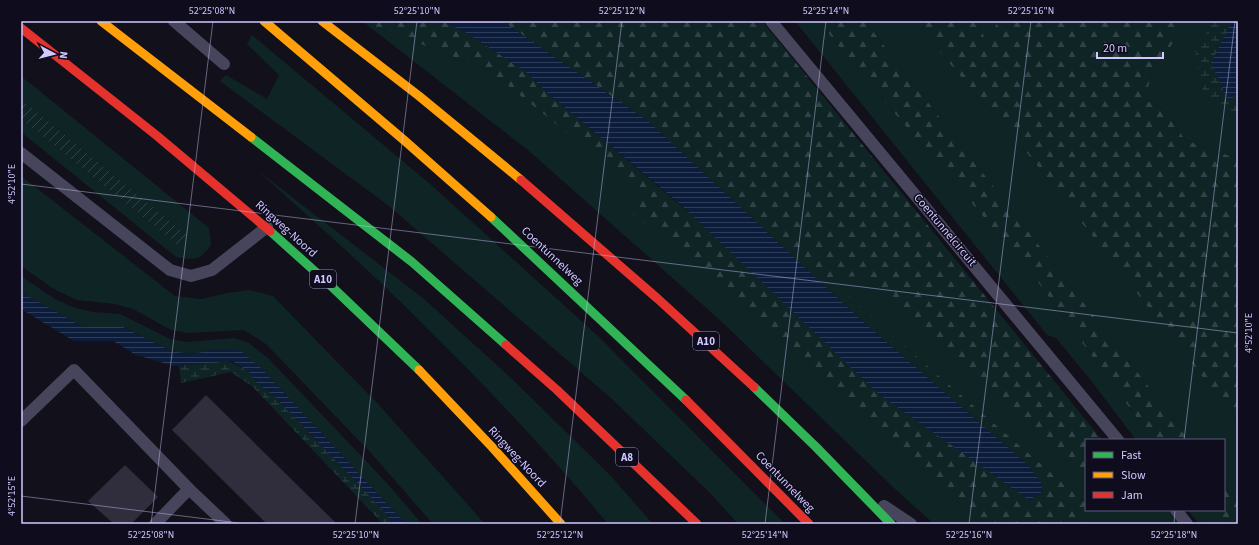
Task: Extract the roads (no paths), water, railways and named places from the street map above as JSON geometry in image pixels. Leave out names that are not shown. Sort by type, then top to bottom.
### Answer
[{"type":"highway","points":[[101,21],[412,262],[557,390],[640,483]]},
{"type":"highway","name":"Coentunnelweg","points":[[264,21],[409,143],[535,256],[731,444],[809,524]]},
{"type":"highway","name":"A10","points":[[322,21],[497,159],[636,278],[713,348],[858,488],[891,524]]},
{"type":"highway","name":"Ringweg-Noord","points":[[21,28],[164,141],[266,227],[371,323],[436,387],[562,524]]},
{"type":"highway","name":"A8","points":[[557,390],[697,524]]},
{"type":"lane","points":[[174,21],[224,64]]},
{"type":"lane","name":"Coentunnelcircuit","points":[[771,21],[1117,439]]},
{"type":"lane","points":[[21,153],[170,270],[191,276],[212,270],[266,227]]},
{"type":"lane","points":[[21,421],[74,370],[189,489],[226,524]]},
{"type":"lane","points":[[858,488],[911,524]]},
{"type":"lane","points":[[155,524],[189,489]]},
{"type":"lane","points":[[1177,511],[1187,524]]},
{"type":"water","points":[[442,21],[502,21],[648,121],[860,319],[1028,465],[1042,484],[1041,493],[1029,500],[880,395],[680,204],[550,95],[525,71],[465,32]]},
{"type":"water","points":[[1232,21],[1238,21],[1238,95],[1228,100],[1211,63]]},
{"type":"water","points":[[21,292],[83,327],[123,327],[171,351],[191,354],[219,349],[234,349],[241,351],[262,369],[405,523],[393,524],[383,510],[274,396],[257,383],[248,371],[232,361],[174,366],[136,355],[113,341],[74,341],[21,309]]}]
